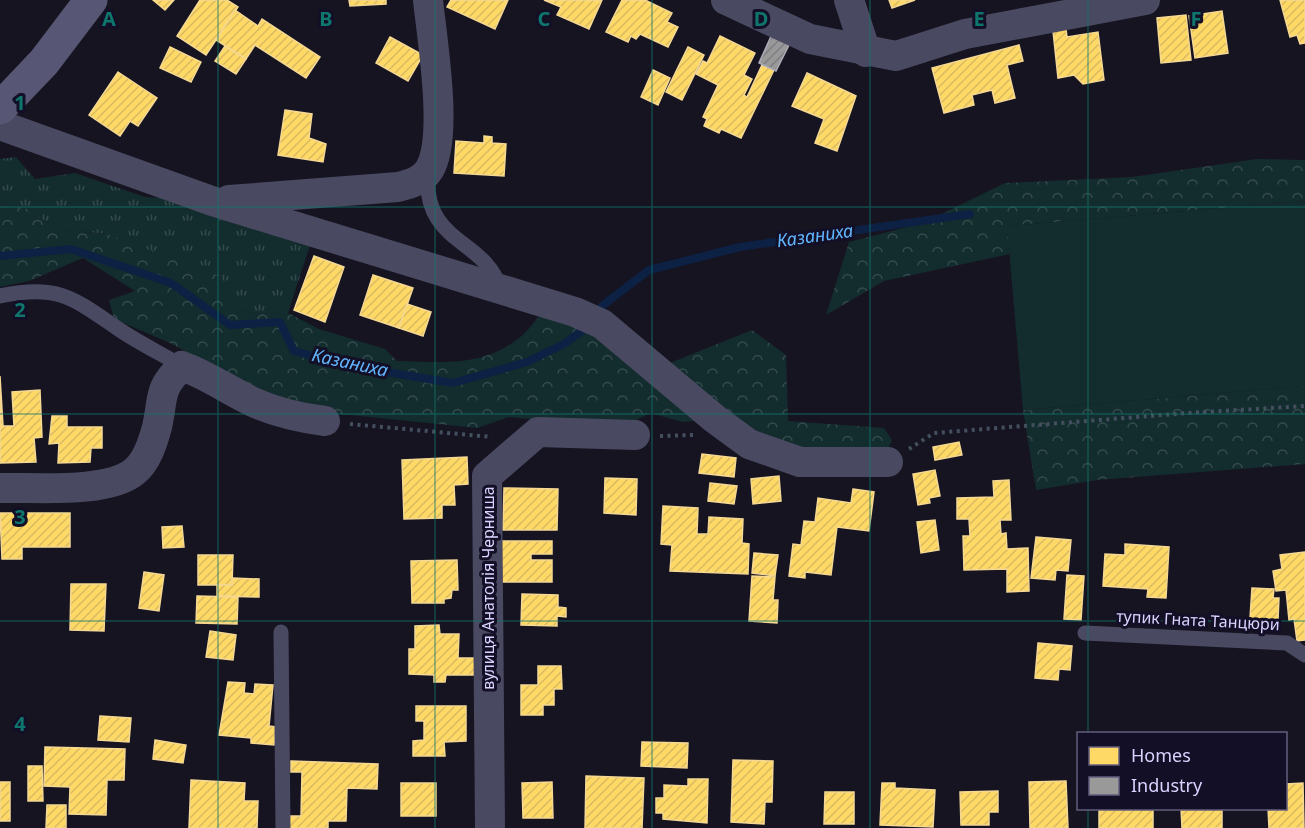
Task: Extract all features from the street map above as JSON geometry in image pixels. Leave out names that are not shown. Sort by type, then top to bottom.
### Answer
[{"type":"street","points":[[0,108],[44,62],[91,0]]},
{"type":"street","points":[[212,201],[398,187],[416,183],[428,172],[437,149],[439,122],[428,0]]},
{"type":"street","points":[[726,0],[810,39],[866,52],[896,56],[965,34],[1145,0]]},
{"type":"street","points":[[849,0],[866,52]]},
{"type":"street","points":[[0,125],[212,201],[575,312],[602,324],[737,435],[800,462],[888,462]]},
{"type":"street","points":[[0,488],[98,485],[123,478],[135,471],[147,456],[157,427],[161,392],[182,366],[208,375],[252,401],[289,416],[325,422]]},
{"type":"street","name":"вулиця Анатолія Черниша","points":[[490,828],[487,476],[538,432],[635,435]]},
{"type":"lane","points":[[428,172],[426,193],[436,220],[496,273],[500,289]]},
{"type":"lane","points":[[0,296],[41,291],[71,297],[117,328],[182,366]]},
{"type":"lane","points":[[281,632],[283,828]]},
{"type":"lane","name":"тупик Гната Танцюри","points":[[1085,633],[1287,643],[1305,655]]},
{"type":"path","points":[[888,462],[934,433],[1305,406]]},
{"type":"path","points":[[325,422],[437,434],[504,438],[524,445]]},
{"type":"path","points":[[635,435],[737,435]]},
{"type":"green space","points":[[16,157],[35,179],[75,173],[145,197],[176,199],[310,245],[288,313],[255,314],[232,307],[107,234],[55,229],[31,210],[0,203],[0,159]]},
{"type":"green space","points":[[1257,159],[1305,160],[1305,201],[1008,226],[1010,254],[884,281],[826,315],[849,242],[923,223],[1005,183],[1132,177]]},
{"type":"green space","points":[[1305,201],[1305,386],[1023,410],[1007,226]]},
{"type":"green space","points":[[0,203],[31,210],[55,229],[107,234],[220,276],[232,307],[255,314],[288,313],[319,329],[385,349],[397,361],[458,361],[488,355],[519,338],[541,314],[568,321],[655,369],[752,330],[786,355],[788,421],[884,428],[892,440],[885,457],[800,462],[715,419],[683,422],[650,413],[621,428],[509,417],[477,428],[292,409],[170,343],[114,319],[109,300],[135,291],[83,258],[29,281],[0,287]]},
{"type":"green space","points":[[1305,386],[1305,464],[1097,480],[1036,490],[1023,410]]},
{"type":"building: Homes","points":[[153,0],[174,0],[165,10]]},
{"type":"building: Homes","points":[[200,0],[227,0],[238,7],[206,55],[177,36]]},
{"type":"building: Homes","points":[[349,0],[386,0],[386,4],[350,6]]},
{"type":"building: Homes","points":[[451,0],[508,0],[495,29],[447,7]]},
{"type":"building: Homes","points":[[544,0],[602,0],[589,29],[557,15],[561,7]]},
{"type":"building: Homes","points":[[622,0],[645,0],[672,13],[667,22],[678,27],[668,47],[640,34],[636,39],[631,36],[628,42],[606,32]]},
{"type":"building: Homes","points":[[889,0],[915,0],[892,8]]},
{"type":"building: Homes","points":[[1280,0],[1305,0],[1305,43],[1300,44],[1297,35],[1290,37]]},
{"type":"building: Homes","points":[[235,10],[258,26],[262,19],[320,57],[306,78],[255,45],[246,59],[216,40]]},
{"type":"building: Homes","points":[[1222,11],[1228,53],[1195,58],[1189,16]]},
{"type":"building: Homes","points":[[1186,15],[1191,60],[1161,63],[1157,18]]},
{"type":"building: Homes","points":[[1066,29],[1067,37],[1098,32],[1104,80],[1083,84],[1074,75],[1058,78],[1053,31]]},
{"type":"building: Homes","points":[[720,36],[755,53],[744,75],[752,79],[744,95],[747,97],[762,65],[774,70],[741,138],[721,129],[719,133],[704,126],[707,119],[703,117],[718,85],[696,74],[703,61],[707,63]]},
{"type":"building: Homes","points":[[390,37],[423,55],[408,81],[376,63]]},
{"type":"building: Homes","points":[[1019,45],[1023,61],[1007,65],[1015,98],[995,103],[992,90],[972,95],[974,105],[944,113],[932,68]]},
{"type":"building: Homes","points":[[225,46],[246,59],[236,74],[215,61]]},
{"type":"building: Homes","points":[[170,47],[201,62],[191,82],[160,68]]},
{"type":"building: Homes","points":[[688,47],[704,55],[682,100],[666,92]]},
{"type":"building: Homes","points":[[653,70],[670,78],[658,105],[641,97]]},
{"type":"building: Homes","points":[[118,72],[157,98],[138,126],[130,121],[120,136],[89,115]]},
{"type":"building: Homes","points":[[807,73],[856,96],[837,151],[815,143],[824,119],[792,106]]},
{"type":"building: Homes","points":[[285,110],[312,114],[309,138],[326,144],[323,162],[278,155]]},
{"type":"building: Homes","points":[[484,136],[492,137],[492,143],[506,144],[504,176],[454,173],[456,141],[484,143]]},
{"type":"building: Homes","points":[[314,256],[344,267],[325,322],[294,310]]},
{"type":"building: Homes","points":[[373,275],[413,288],[399,328],[360,315]]},
{"type":"building: Homes","points":[[407,304],[431,312],[423,336],[399,328]]},
{"type":"building: Homes","points":[[0,376],[3,426],[14,426],[12,392],[40,390],[42,437],[34,438],[36,462],[0,463]]},
{"type":"building: Homes","points":[[52,416],[67,416],[67,427],[102,427],[102,448],[91,448],[90,462],[58,463],[59,443],[49,444]]},
{"type":"building: Homes","points":[[959,442],[962,455],[935,460],[933,447]]},
{"type":"building: Homes","points":[[702,454],[736,458],[734,477],[699,473]]},
{"type":"building: Homes","points":[[467,457],[468,484],[454,485],[455,505],[442,505],[442,518],[404,519],[402,460]]},
{"type":"building: Homes","points":[[935,470],[940,496],[929,498],[930,503],[918,505],[913,474]]},
{"type":"building: Homes","points":[[779,476],[781,501],[753,504],[751,479]]},
{"type":"building: Homes","points":[[605,478],[637,479],[636,515],[604,513]]},
{"type":"building: Homes","points":[[1009,480],[1011,520],[1000,520],[1001,534],[1006,533],[1007,549],[1028,548],[1029,591],[1007,592],[1007,569],[964,570],[963,536],[970,536],[969,519],[957,519],[957,498],[994,497],[993,481]]},
{"type":"building: Homes","points":[[710,483],[737,486],[734,504],[708,501]]},
{"type":"building: Homes","points":[[504,488],[558,489],[557,530],[503,530]]},
{"type":"building: Homes","points":[[853,489],[874,492],[869,531],[837,527],[831,575],[805,572],[805,578],[789,576],[793,544],[801,545],[804,521],[815,522],[818,498],[851,503]]},
{"type":"building: Homes","points":[[663,506],[698,508],[697,534],[708,534],[709,517],[743,519],[742,543],[749,544],[748,574],[670,571],[672,545],[661,544]]},
{"type":"building: Homes","points":[[0,513],[70,513],[70,547],[22,547],[22,559],[2,559]]},
{"type":"building: Homes","points":[[935,520],[939,550],[921,553],[917,522]]},
{"type":"building: Homes","points":[[182,526],[184,547],[163,548],[162,527]]},
{"type":"building: Homes","points":[[1036,537],[1071,540],[1068,571],[1056,570],[1055,580],[1031,578]]},
{"type":"building: Homes","points":[[501,541],[552,541],[552,554],[531,554],[531,560],[552,560],[552,582],[500,582]]},
{"type":"building: Homes","points":[[1125,544],[1169,547],[1166,598],[1147,597],[1148,589],[1103,586],[1105,554],[1125,555]]},
{"type":"building: Homes","points":[[1305,552],[1305,640],[1297,641],[1294,619],[1289,620],[1286,590],[1276,591],[1273,571],[1282,569],[1280,555]]},
{"type":"building: Homes","points":[[754,553],[778,555],[775,576],[752,573]]},
{"type":"building: Homes","points":[[198,555],[233,555],[232,585],[198,585]]},
{"type":"building: Homes","points":[[457,560],[458,590],[452,590],[451,598],[444,599],[444,603],[412,603],[411,561]]},
{"type":"building: Homes","points":[[144,572],[164,575],[159,611],[139,608]]},
{"type":"building: Homes","points":[[1067,575],[1084,576],[1081,620],[1064,619]]},
{"type":"building: Homes","points":[[752,576],[775,577],[773,600],[778,600],[777,623],[749,621]]},
{"type":"building: Homes","points":[[232,578],[259,579],[259,597],[217,596],[217,585],[232,585]]},
{"type":"building: Homes","points":[[71,584],[106,584],[104,631],[70,630]]},
{"type":"building: Homes","points":[[1252,588],[1274,589],[1273,598],[1279,598],[1278,620],[1250,618]]},
{"type":"building: Homes","points":[[522,594],[558,595],[558,607],[566,608],[566,617],[557,616],[557,626],[521,625]]},
{"type":"building: Homes","points":[[197,596],[238,597],[237,624],[196,623]]},
{"type":"building: Homes","points":[[439,625],[440,634],[459,634],[458,658],[476,658],[476,675],[446,675],[445,682],[434,682],[434,675],[409,674],[409,649],[415,649],[415,626]]},
{"type":"building: Homes","points":[[210,631],[236,635],[233,660],[206,657]]},
{"type":"building: Homes","points":[[1038,643],[1072,646],[1070,670],[1059,669],[1058,680],[1035,678]]},
{"type":"building: Homes","points":[[538,666],[561,666],[562,689],[554,689],[554,705],[543,705],[543,715],[521,715],[521,685],[538,685]]},
{"type":"building: Homes","points":[[228,682],[245,683],[244,693],[254,694],[255,684],[273,685],[269,726],[276,727],[274,745],[251,743],[251,738],[219,735]]},
{"type":"building: Homes","points":[[416,706],[466,706],[466,741],[444,742],[445,756],[413,756],[413,741],[424,740],[424,721],[416,721]]},
{"type":"building: Homes","points":[[100,716],[131,718],[129,742],[98,740]]},
{"type":"building: Homes","points":[[155,740],[186,745],[183,763],[153,759]]},
{"type":"building: Homes","points":[[642,742],[688,743],[687,768],[641,766]]},
{"type":"building: Homes","points":[[45,747],[125,749],[124,780],[107,780],[106,815],[69,814],[70,787],[44,786]]},
{"type":"building: Homes","points":[[733,760],[773,761],[772,802],[765,802],[764,824],[731,822]]},
{"type":"building: Homes","points":[[291,761],[378,764],[377,789],[347,788],[346,821],[328,821],[328,828],[288,828],[289,816],[301,816],[302,772],[291,772]]},
{"type":"building: Homes","points":[[28,766],[42,766],[43,801],[28,801]]},
{"type":"building: Homes","points":[[586,776],[644,778],[642,828],[585,828]]},
{"type":"building: Homes","points":[[688,779],[708,779],[707,823],[663,819],[663,813],[656,813],[656,798],[664,798],[664,785],[688,786]]},
{"type":"building: Homes","points":[[191,780],[245,783],[244,801],[258,801],[257,828],[189,828]]},
{"type":"building: Homes","points":[[1066,781],[1068,828],[1030,828],[1029,782]]},
{"type":"building: Homes","points":[[0,782],[10,782],[10,821],[0,821]]},
{"type":"building: Homes","points":[[552,782],[553,818],[523,818],[522,783]]},
{"type":"building: Homes","points":[[401,783],[436,783],[436,816],[401,816]]},
{"type":"building: Homes","points":[[882,783],[895,783],[895,788],[935,790],[933,827],[880,825]]},
{"type":"building: Homes","points":[[1303,783],[1304,828],[1269,828],[1268,810],[1287,810],[1287,784]]},
{"type":"building: Homes","points":[[998,791],[998,812],[989,812],[989,825],[961,825],[960,792]]},
{"type":"building: Homes","points":[[825,792],[854,792],[854,824],[824,824]]},
{"type":"building: Homes","points":[[47,805],[66,805],[66,828],[46,828]]},
{"type":"building: Homes","points":[[1099,810],[1153,810],[1153,828],[1099,828]]},
{"type":"building: Homes","points":[[1181,810],[1222,810],[1222,828],[1182,828]]},
{"type":"building: Industry","points":[[772,34],[790,43],[776,71],[759,63]]},
{"type":"waterway","name":"Казаниха","points":[[602,306],[649,270],[740,247],[970,214]]},
{"type":"waterway","name":"Казаниха","points":[[0,256],[71,249],[171,283],[230,325],[280,322],[294,351],[350,366],[453,383],[527,362],[564,344],[583,330]]}]
